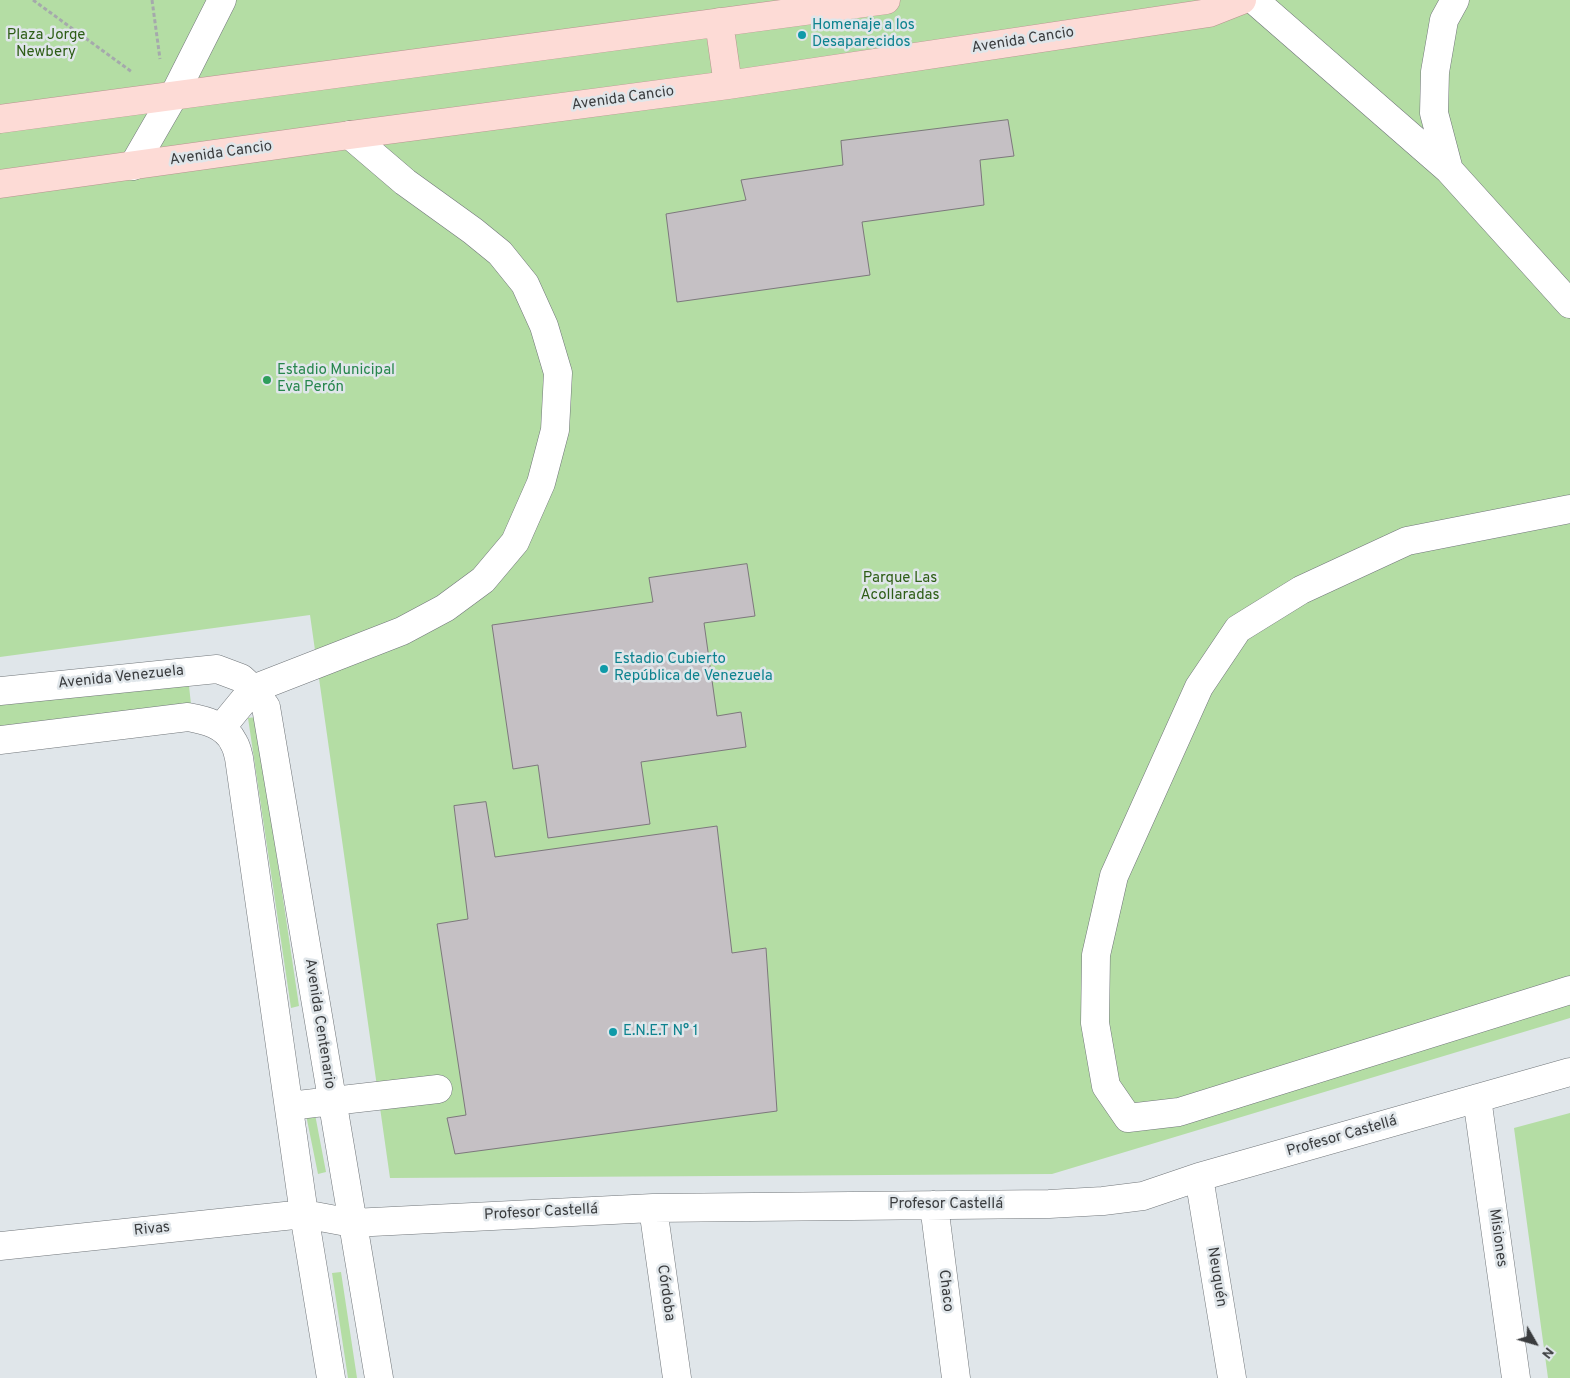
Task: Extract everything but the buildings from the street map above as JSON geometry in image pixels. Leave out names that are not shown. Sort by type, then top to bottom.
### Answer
[{"type":"main road","points":[[0,119],[886,0]]},
{"type":"main road","name":"Avenida Cancio","points":[[0,184],[728,85],[1209,13],[1242,0]]},
{"type":"main road","points":[[719,22],[728,85]]},
{"type":"street","points":[[133,166],[222,0]]},
{"type":"street","points":[[1254,0],[1449,170],[1570,304]]},
{"type":"street","points":[[1449,170],[1434,113],[1435,72],[1444,20],[1455,0]]},
{"type":"street","points":[[0,740],[188,717],[207,720],[221,728],[247,684],[402,631],[445,608],[484,580],[515,542],[541,483],[555,430],[558,373],[544,326],[525,284],[500,253],[405,182],[350,135]]},
{"type":"street","points":[[1570,509],[1407,541],[1301,590],[1238,629],[1199,687],[1114,876],[1096,955],[1095,1023],[1106,1086],[1128,1118],[1179,1112],[1570,990]]},
{"type":"street","name":"Avenida Venezuela","points":[[0,691],[217,669],[247,684]]},
{"type":"street","name":"Avenida Centenario","points":[[247,684],[266,707],[332,1102],[329,1218],[331,1378]]},
{"type":"street","name":"Avenida Centenario","points":[[221,728],[234,742],[239,758],[289,1106],[329,1218],[379,1378]]},
{"type":"street","name":"Profesor Castellá","points":[[329,1218],[654,1208],[1049,1204],[1103,1201],[1143,1196],[1200,1177],[1570,1072]]},
{"type":"street","points":[[289,1106],[438,1089]]},
{"type":"street","name":"Misiones","points":[[1478,1098],[1516,1378]]},
{"type":"street","name":"Neuquén","points":[[1200,1177],[1232,1378]]},
{"type":"street","name":"Chaco","points":[[934,1204],[956,1378]]},
{"type":"street","name":"Córdoba","points":[[654,1208],[677,1378]]},
{"type":"street","name":"Rivas","points":[[0,1246],[329,1218]]},
{"type":"path","points":[[33,0],[170,96]]},
{"type":"path","points":[[152,0],[170,96]]},
{"type":"green space","name":"Parque Las Acollaradas","points":[[0,0],[1570,0],[1570,1018],[1052,1174],[390,1178],[310,615],[0,657]]},
{"type":"green space","points":[[188,677],[191,704],[0,731],[0,704]]},
{"type":"green space","points":[[256,717],[299,1006],[291,1008],[248,718]]},
{"type":"green space","points":[[314,1109],[326,1172],[318,1174],[305,1110]]},
{"type":"green space","points":[[1570,1113],[1570,1378],[1548,1378],[1514,1128]]},
{"type":"green space","points":[[341,1272],[357,1378],[348,1378],[332,1273]]},
{"type":"place","name":"Homenaje a los Desaparecidos","points":[[802,35]]},
{"type":"place","name":"Estadio Municipal Eva Perón","points":[[267,380]]},
{"type":"place","name":"Estadio Cubierto República de Venezuela","points":[[604,669]]},
{"type":"place","name":"E.N.E.T N° 1","points":[[613,1032]]},
{"type":"park label","name":"Plaza Jorge Newbery","points":[[46,44]]}]
